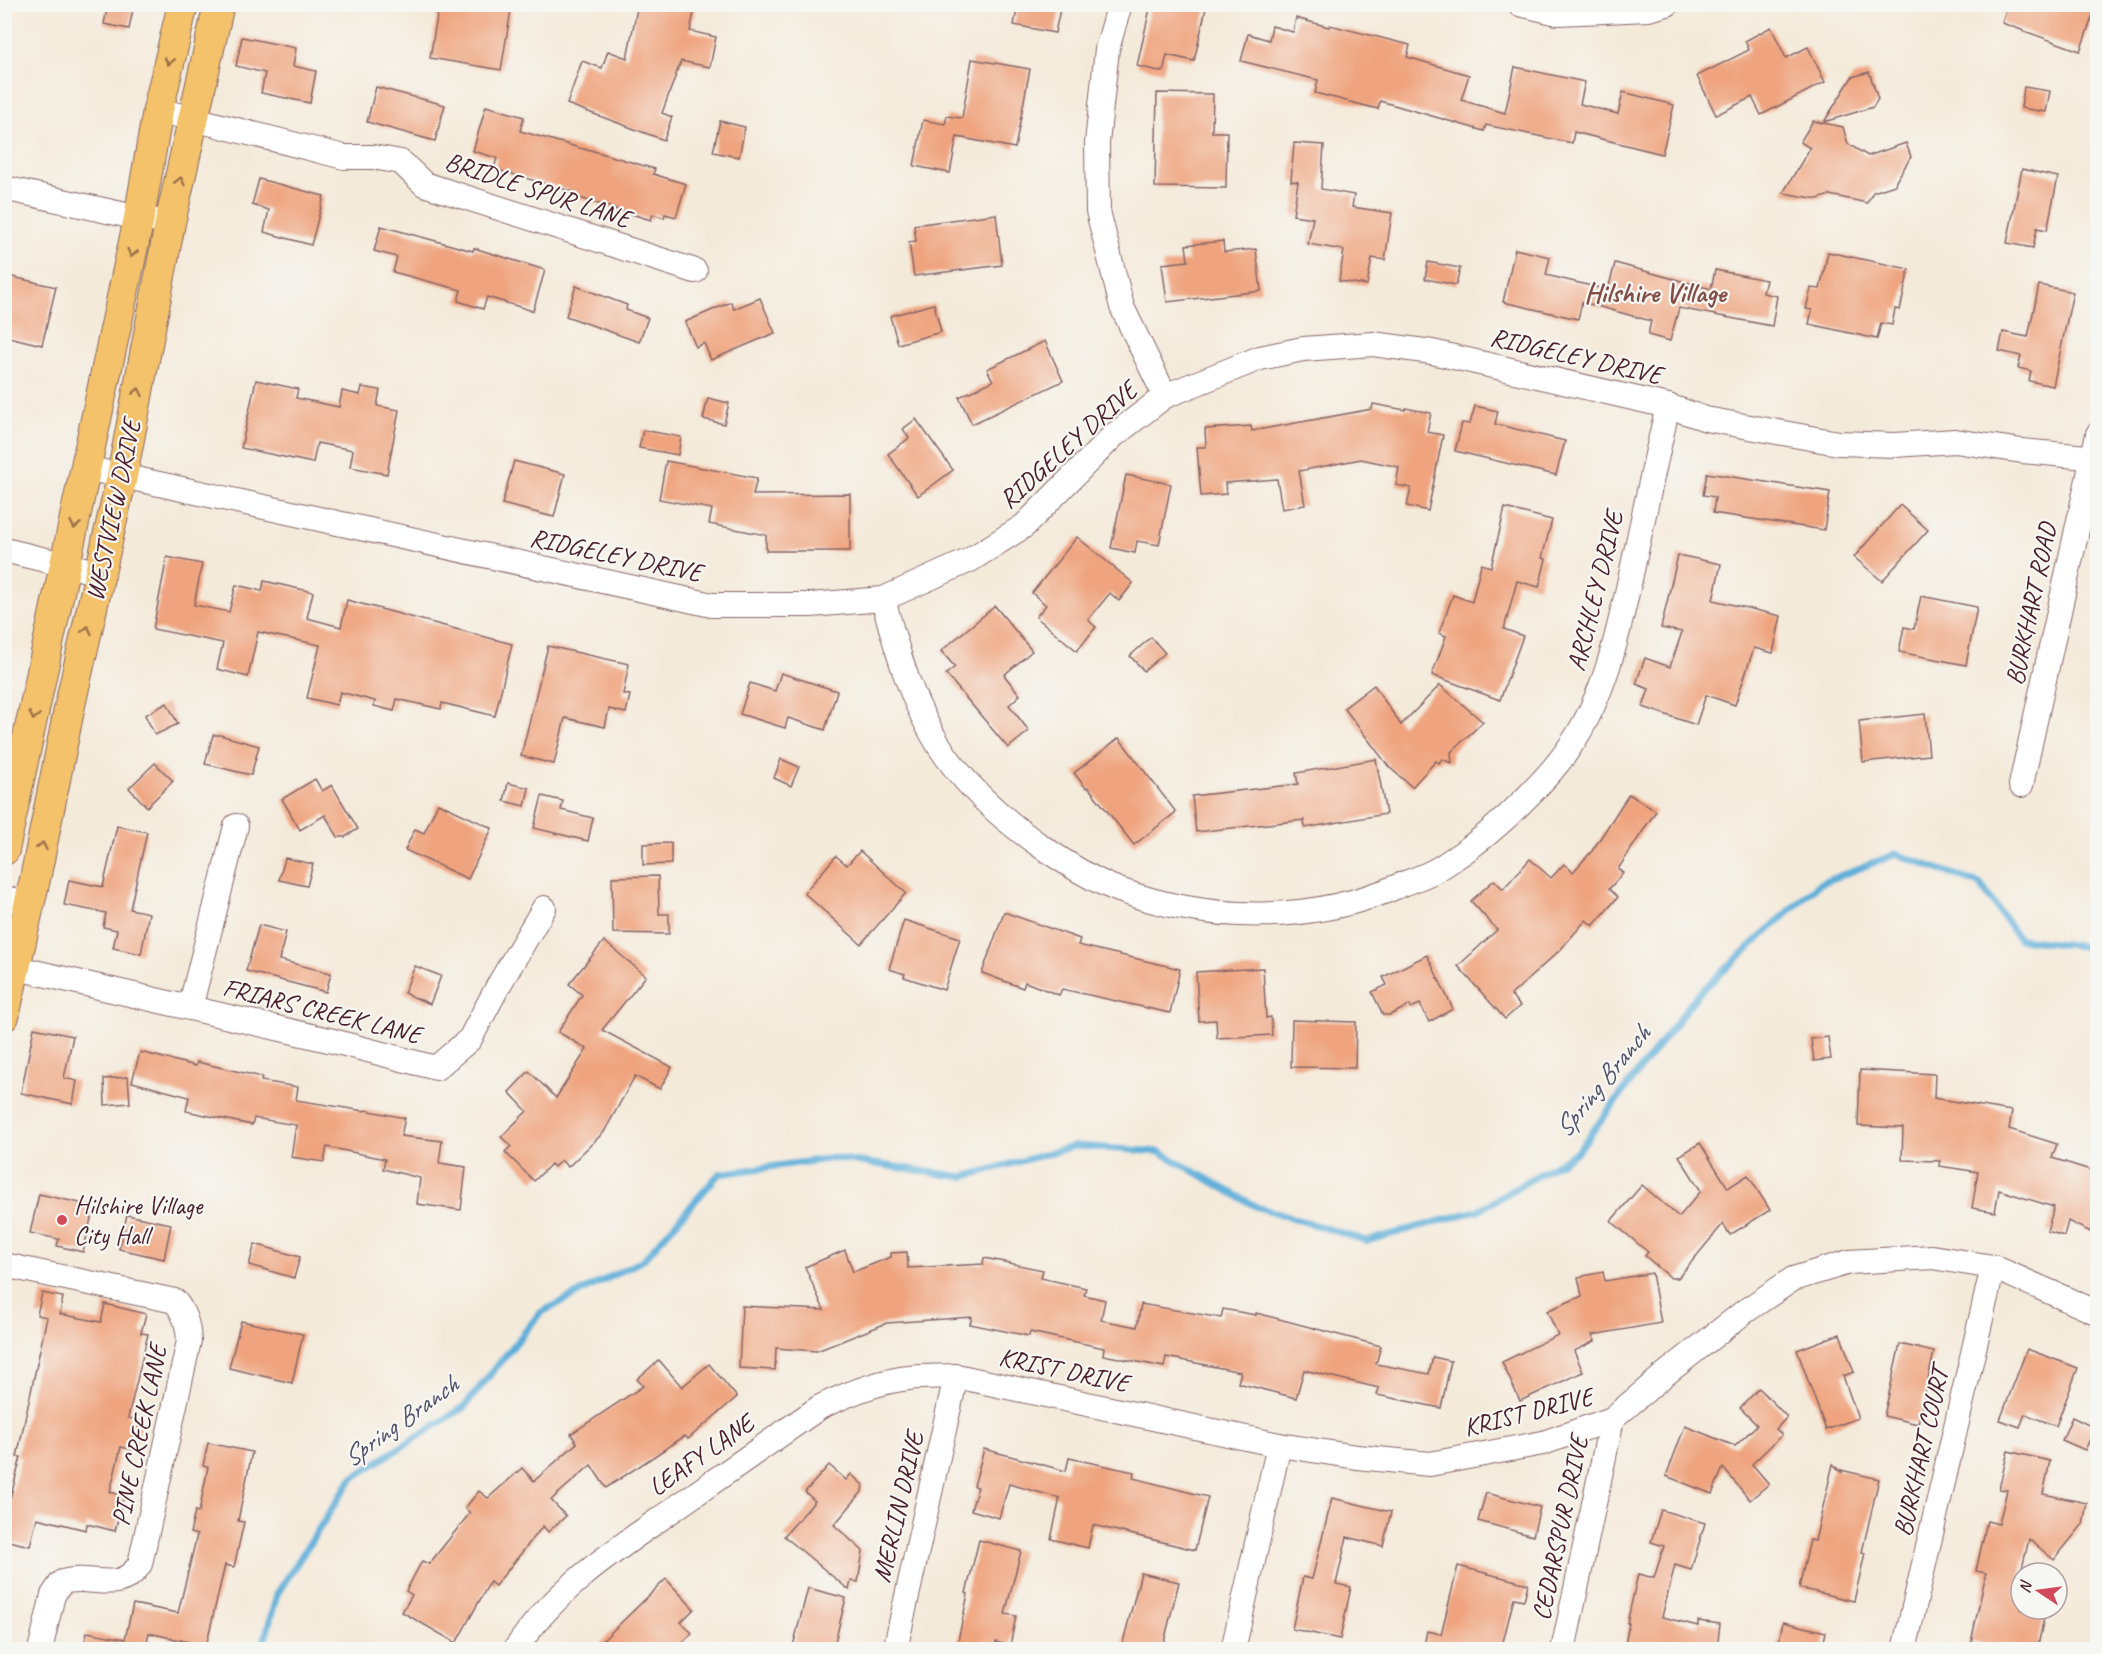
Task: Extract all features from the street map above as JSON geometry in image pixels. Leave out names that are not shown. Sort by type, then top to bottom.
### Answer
[{"type":"main road","name":"WESTVIEW DRIVE","points":[[4,850],[67,565],[139,218],[158,110],[183,4]]},
{"type":"main road","name":"WESTVIEW DRIVE","points":[[4,1016],[17,900],[70,705],[122,476],[170,223],[219,4]]},
{"type":"street","points":[[1120,4],[1107,49],[1098,132],[1098,211],[1122,307],[1165,396]]},
{"type":"street","points":[[1520,4],[1559,9],[1649,9],[1667,4]]},
{"type":"street","name":"BRIDLE SPUR LANE","points":[[158,110],[344,158],[373,157],[401,162],[424,184],[695,271]]},
{"type":"street","points":[[4,188],[170,223]]},
{"type":"street","name":"RIDGELEY DRIVE","points":[[86,468],[712,606],[811,605],[883,598],[970,560],[1024,526],[1113,436],[1165,396],[1260,358],[1303,349],[1373,344],[1432,352],[1668,406],[1706,419],[1838,443],[1895,445],[1955,441],[2022,451],[2096,449]]},
{"type":"street","name":"ARCHLEY DRIVE","points":[[883,598],[896,648],[921,714],[947,757],[988,805],[1020,832],[1067,863],[1117,889],[1165,903],[1236,915],[1306,913],[1376,896],[1441,868],[1501,824],[1541,783],[1572,745],[1600,690],[1618,633],[1668,406]]},
{"type":"street","name":"BURKHART ROAD","points":[[2021,785],[2096,449]]},
{"type":"street","points":[[4,550],[100,573]]},
{"type":"street","points":[[190,1008],[236,826]]},
{"type":"street","name":"FRIARS CREEK LANE","points":[[10,966],[333,1041],[436,1068],[470,1039],[544,908]]},
{"type":"street","name":"KRIST DRIVE","points":[[956,1376],[1279,1444],[1357,1457],[1430,1464],[1543,1443],[1612,1419],[1744,1312],[1792,1279],[1849,1262],[1932,1257],[1993,1267],[2097,1313]]},
{"type":"street","name":"PINE CREEK LANE","points":[[4,1265],[175,1301],[186,1317],[189,1328],[189,1341],[140,1564],[134,1573],[124,1580],[114,1582],[82,1578],[62,1582],[53,1595],[40,1650]]},
{"type":"street","name":"BURKHART COURT","points":[[1904,1650],[1993,1267]]},
{"type":"street","name":"LEAFY LANE","points":[[515,1650],[530,1627],[572,1584],[620,1547],[820,1407],[841,1397],[884,1383],[908,1378],[956,1376]]},
{"type":"street","name":"MERLIN DRIVE","points":[[895,1650],[956,1376]]},
{"type":"street","name":"CEDARSPUR DRIVE","points":[[1563,1650],[1612,1419]]},
{"type":"street","points":[[1233,1650],[1279,1444]]},
{"type":"building","points":[[108,4],[134,4],[129,29],[104,24]]},
{"type":"building","points":[[439,4],[512,4],[501,70],[430,58]]},
{"type":"building","points":[[638,4],[696,4],[690,31],[716,37],[710,67],[681,61],[662,113],[672,117],[664,140],[567,104],[582,61],[602,68],[608,51],[627,58]]},
{"type":"building","points":[[1018,4],[1061,4],[1055,33],[1014,25]]},
{"type":"building","points":[[1151,4],[1207,4],[1194,61],[1167,55],[1163,72],[1137,66]]},
{"type":"building","points":[[2008,4],[2097,4],[2080,51],[2002,23]]},
{"type":"building","points":[[1296,18],[1410,45],[1407,57],[1469,75],[1461,100],[1505,113],[1515,67],[1585,82],[1580,104],[1618,114],[1623,92],[1674,105],[1662,154],[1574,132],[1572,143],[1486,125],[1484,131],[1380,101],[1378,109],[1315,93],[1318,80],[1241,61],[1248,34],[1269,40],[1272,26],[1293,32]]},
{"type":"building","points":[[1771,27],[1786,58],[1808,47],[1825,82],[1761,115],[1752,97],[1716,115],[1697,76],[1749,50],[1745,41]]},
{"type":"building","points":[[242,37],[296,48],[293,66],[316,71],[310,103],[261,93],[265,73],[236,66]]},
{"type":"building","points":[[972,59],[1030,69],[1015,148],[957,137],[950,173],[914,166],[923,120],[945,124],[947,116],[962,118]]},
{"type":"building","points":[[1869,72],[1878,99],[1873,107],[1824,122],[1852,77]]},
{"type":"building","points":[[376,87],[445,105],[435,141],[367,122]]},
{"type":"building","points":[[2024,87],[2050,91],[2046,112],[2021,108]]},
{"type":"building","points":[[1157,93],[1213,94],[1212,132],[1227,132],[1226,188],[1155,187]]},
{"type":"building","points":[[486,106],[524,117],[520,131],[655,169],[653,174],[686,184],[676,217],[665,214],[664,218],[653,214],[651,220],[573,196],[574,192],[494,169],[497,158],[473,151]]},
{"type":"building","points":[[720,121],[745,127],[739,157],[713,152]]},
{"type":"building","points":[[1813,121],[1843,127],[1848,144],[1868,156],[1906,143],[1911,157],[1895,185],[1873,192],[1867,203],[1830,195],[1818,199],[1783,193],[1810,148],[1800,142]]},
{"type":"building","points":[[1294,143],[1324,145],[1321,189],[1354,195],[1352,207],[1392,213],[1385,260],[1372,258],[1367,285],[1339,281],[1344,250],[1308,244],[1313,218],[1293,215],[1298,182],[1291,181]]},
{"type":"building","points":[[2022,169],[2058,177],[2047,230],[2037,228],[2033,248],[2007,243]]},
{"type":"building","points":[[259,179],[324,196],[311,245],[264,232],[269,210],[252,205]]},
{"type":"building","points":[[996,214],[1002,265],[914,276],[909,242],[916,241],[914,225]]},
{"type":"building","points":[[381,226],[473,251],[474,248],[545,270],[533,311],[487,297],[483,309],[458,301],[461,290],[393,272],[397,257],[374,251]]},
{"type":"building","points":[[1223,241],[1224,252],[1256,249],[1261,291],[1167,302],[1162,264],[1188,261],[1186,245]]},
{"type":"building","points":[[1515,249],[1550,257],[1546,275],[1608,290],[1615,263],[1711,289],[1715,270],[1766,280],[1763,293],[1777,296],[1772,326],[1679,308],[1670,341],[1648,335],[1651,321],[1582,302],[1578,319],[1503,302]]},
{"type":"building","points":[[1828,252],[1909,269],[1900,310],[1895,309],[1892,325],[1881,323],[1877,339],[1809,324],[1812,310],[1806,309],[1811,288],[1820,289]]},
{"type":"building","points":[[1428,262],[1460,268],[1456,285],[1425,279]]},
{"type":"building","points":[[4,275],[56,287],[42,345],[4,336]]},
{"type":"building","points":[[2039,285],[2073,292],[2053,386],[2029,381],[2031,371],[2018,368],[2021,356],[1999,351],[2003,332],[2028,337]]},
{"type":"building","points":[[576,286],[627,305],[626,310],[648,318],[639,342],[566,316]]},
{"type":"building","points":[[760,298],[775,333],[711,360],[704,343],[696,347],[685,322],[731,302],[734,309]]},
{"type":"building","points":[[934,304],[941,332],[898,344],[890,316]]},
{"type":"building","points":[[1045,341],[1063,381],[972,424],[959,397],[993,381],[987,369]]},
{"type":"building","points":[[256,380],[298,389],[296,398],[339,407],[342,391],[360,395],[362,387],[380,390],[377,406],[399,410],[387,474],[350,467],[353,450],[317,443],[313,463],[241,448]]},
{"type":"building","points":[[708,398],[729,403],[724,424],[703,419]]},
{"type":"building","points":[[1373,404],[1431,413],[1427,432],[1443,435],[1428,511],[1407,506],[1411,488],[1396,485],[1399,467],[1361,459],[1299,471],[1305,505],[1282,509],[1277,479],[1225,483],[1226,494],[1201,496],[1197,447],[1206,447],[1205,429],[1251,426],[1252,431],[1372,409]]},
{"type":"building","points":[[1475,406],[1498,411],[1495,424],[1565,441],[1556,475],[1455,451],[1462,423],[1470,424]]},
{"type":"building","points":[[916,419],[953,470],[918,496],[888,454],[909,438],[903,429]]},
{"type":"building","points":[[643,430],[681,437],[678,455],[639,448]]},
{"type":"building","points":[[514,461],[565,474],[554,517],[502,504]]},
{"type":"building","points":[[666,461],[757,478],[753,495],[850,494],[850,551],[766,551],[766,535],[709,524],[712,509],[659,499]]},
{"type":"building","points":[[1707,473],[1830,492],[1824,530],[1713,513],[1715,497],[1703,495]]},
{"type":"building","points":[[1126,475],[1171,484],[1159,545],[1137,541],[1135,553],[1111,548]]},
{"type":"building","points":[[1900,505],[1928,530],[1882,581],[1854,557]]},
{"type":"building","points":[[1505,508],[1552,520],[1542,558],[1546,559],[1539,587],[1517,581],[1504,629],[1523,636],[1500,700],[1432,675],[1446,636],[1439,633],[1453,595],[1472,602],[1481,564],[1491,567]]},
{"type":"building","points":[[1077,537],[1133,583],[1119,601],[1110,593],[1088,620],[1096,627],[1077,651],[1036,617],[1046,605],[1032,593]]},
{"type":"building","points":[[1678,555],[1721,564],[1713,600],[1781,616],[1773,653],[1754,648],[1735,705],[1706,695],[1696,725],[1643,707],[1649,689],[1636,684],[1645,658],[1670,667],[1682,632],[1661,628]]},
{"type":"building","points":[[167,557],[202,564],[194,605],[229,612],[236,585],[262,591],[264,581],[313,592],[307,618],[341,627],[347,600],[512,644],[495,716],[442,703],[441,709],[397,699],[394,711],[374,706],[375,701],[340,692],[337,705],[307,698],[320,645],[258,632],[248,677],[217,669],[223,643],[153,629]]},
{"type":"building","points":[[1921,596],[1977,607],[1966,665],[1899,652],[1904,627],[1914,629]]},
{"type":"building","points":[[995,606],[1032,651],[1004,675],[1020,695],[1009,705],[1029,731],[1008,748],[946,674],[955,667],[941,651]]},
{"type":"building","points":[[1151,637],[1165,653],[1144,671],[1130,656]]},
{"type":"building","points":[[548,646],[629,664],[623,694],[630,695],[626,713],[609,709],[605,727],[565,718],[554,764],[521,756]]},
{"type":"building","points":[[781,673],[837,691],[825,730],[788,718],[785,728],[740,714],[750,683],[775,691]]},
{"type":"building","points":[[1374,685],[1401,725],[1440,685],[1483,722],[1451,752],[1452,763],[1442,759],[1439,763],[1436,761],[1412,787],[1389,767],[1344,708]]},
{"type":"building","points":[[167,703],[178,724],[155,735],[145,715]]},
{"type":"building","points":[[1925,714],[1929,755],[1863,762],[1859,721]]},
{"type":"building","points":[[213,735],[259,746],[251,775],[205,764]]},
{"type":"building","points":[[1119,738],[1176,812],[1134,845],[1074,773]]},
{"type":"building","points":[[781,759],[799,767],[791,786],[774,778]]},
{"type":"building","points":[[1376,759],[1386,814],[1305,828],[1304,820],[1196,832],[1192,796],[1298,784],[1296,773]]},
{"type":"building","points":[[155,763],[173,781],[147,807],[129,788]]},
{"type":"building","points":[[315,779],[322,791],[332,785],[358,829],[345,837],[338,837],[325,815],[300,830],[282,799]]},
{"type":"building","points":[[508,783],[529,788],[525,806],[504,801]]},
{"type":"building","points":[[1629,794],[1656,811],[1618,869],[1623,873],[1609,889],[1618,897],[1593,926],[1586,920],[1561,949],[1511,995],[1520,1006],[1505,1019],[1458,966],[1497,930],[1471,901],[1494,880],[1503,889],[1530,859],[1551,878],[1564,864],[1573,872],[1592,851]]},
{"type":"building","points":[[542,796],[563,801],[561,810],[593,818],[588,841],[534,828]]},
{"type":"building","points":[[438,803],[492,828],[468,879],[405,850],[415,829],[424,833]]},
{"type":"building","points":[[117,826],[147,832],[130,909],[149,913],[141,954],[113,948],[117,930],[103,927],[106,913],[64,905],[69,880],[103,887]]},
{"type":"building","points":[[671,843],[671,864],[643,865],[643,844]]},
{"type":"building","points":[[860,851],[906,893],[861,944],[804,893],[836,856],[847,865]]},
{"type":"building","points":[[285,858],[313,864],[307,886],[279,880]]},
{"type":"building","points":[[658,876],[659,914],[669,914],[669,934],[613,933],[612,877]]},
{"type":"building","points":[[1004,912],[1080,939],[1078,945],[1180,969],[1170,1013],[1062,989],[1059,995],[1025,982],[1023,988],[982,973]]},
{"type":"building","points":[[904,920],[960,938],[944,990],[904,977],[905,974],[889,969]]},
{"type":"building","points":[[259,925],[286,932],[279,960],[331,973],[326,992],[246,971]]},
{"type":"building","points":[[604,941],[646,976],[602,1030],[672,1067],[660,1089],[635,1076],[604,1132],[568,1167],[561,1160],[554,1167],[551,1164],[534,1181],[505,1152],[511,1146],[501,1137],[527,1111],[509,1092],[529,1071],[556,1098],[587,1049],[558,1032],[582,995],[569,984]]},
{"type":"building","points":[[1427,955],[1453,1009],[1429,1022],[1420,1004],[1411,1008],[1410,1005],[1390,1015],[1383,1015],[1372,992],[1387,985],[1383,977]]},
{"type":"building","points":[[415,966],[441,976],[430,1004],[404,993]]},
{"type":"building","points":[[1263,968],[1266,1018],[1271,1017],[1272,1035],[1217,1038],[1216,1020],[1199,1021],[1196,972]]},
{"type":"building","points":[[1292,1020],[1356,1022],[1355,1068],[1291,1067]]},
{"type":"building","points":[[34,1028],[73,1036],[64,1078],[77,1081],[73,1104],[21,1093]]},
{"type":"building","points":[[1828,1037],[1831,1059],[1814,1061],[1811,1039]]},
{"type":"building","points":[[140,1052],[196,1066],[197,1062],[262,1077],[261,1081],[298,1087],[296,1100],[405,1118],[401,1136],[442,1141],[439,1163],[466,1167],[461,1210],[417,1204],[420,1178],[383,1169],[385,1159],[327,1147],[324,1162],[291,1157],[296,1125],[254,1118],[252,1125],[186,1111],[189,1097],[132,1082]]},
{"type":"building","points":[[1860,1070],[1935,1074],[1934,1098],[2012,1111],[2009,1129],[2057,1144],[2052,1158],[2097,1172],[2097,1235],[2068,1221],[2064,1236],[2047,1231],[2054,1207],[1999,1190],[1995,1212],[1972,1208],[1978,1172],[1939,1166],[1940,1161],[1902,1160],[1903,1128],[1858,1126]]},
{"type":"building","points":[[128,1077],[130,1103],[105,1105],[104,1079]]},
{"type":"building","points":[[1700,1143],[1728,1188],[1748,1175],[1770,1210],[1730,1235],[1723,1224],[1678,1278],[1671,1278],[1645,1256],[1648,1252],[1611,1221],[1642,1185],[1679,1217],[1701,1191],[1679,1156]]},
{"type":"building","name":"Hilshire Village City Hall","points":[[39,1194],[94,1206],[83,1252],[57,1246],[59,1239],[30,1233]]},
{"type":"building","points":[[127,1215],[171,1224],[164,1259],[119,1249]]},
{"type":"building","points":[[255,1244],[300,1257],[294,1278],[249,1265]]},
{"type":"building","points":[[845,1250],[853,1272],[891,1257],[891,1253],[907,1252],[908,1268],[983,1264],[984,1258],[1043,1270],[1041,1278],[1086,1288],[1084,1295],[1105,1300],[1101,1320],[1137,1327],[1141,1304],[1221,1318],[1223,1309],[1256,1315],[1256,1313],[1381,1346],[1376,1364],[1429,1374],[1433,1357],[1451,1361],[1441,1408],[1377,1395],[1379,1388],[1304,1370],[1296,1398],[1238,1383],[1241,1372],[1166,1357],[1164,1367],[1103,1355],[1104,1348],[1030,1332],[1029,1336],[970,1324],[972,1317],[887,1323],[817,1351],[776,1348],[775,1370],[739,1368],[742,1306],[824,1310],[805,1267]]},
{"type":"building","points":[[1603,1272],[1605,1281],[1652,1273],[1661,1323],[1592,1335],[1595,1341],[1574,1351],[1583,1372],[1520,1401],[1502,1362],[1558,1335],[1547,1311],[1582,1296],[1578,1277]]},
{"type":"building","points":[[42,1293],[63,1297],[60,1314],[101,1322],[105,1304],[146,1314],[141,1333],[148,1334],[128,1418],[141,1421],[134,1450],[121,1447],[110,1492],[124,1496],[115,1531],[87,1524],[86,1530],[37,1518],[30,1546],[4,1540],[4,1522],[21,1457],[17,1457],[47,1317],[37,1315]]},
{"type":"building","points":[[241,1321],[303,1334],[292,1383],[229,1368]]},
{"type":"building","points":[[1840,1334],[1854,1372],[1843,1376],[1858,1418],[1826,1430],[1797,1350]]},
{"type":"building","points":[[1900,1344],[1934,1352],[1918,1424],[1884,1416]]},
{"type":"building","points":[[2027,1349],[2078,1368],[2056,1426],[2025,1414],[2020,1427],[2000,1420]]},
{"type":"building","points":[[659,1360],[682,1387],[709,1364],[737,1397],[688,1439],[685,1436],[606,1488],[591,1465],[551,1500],[566,1516],[548,1532],[543,1526],[495,1586],[490,1582],[456,1643],[402,1612],[412,1595],[406,1591],[422,1561],[429,1564],[470,1513],[465,1508],[479,1491],[488,1498],[522,1468],[534,1481],[577,1443],[571,1434],[643,1386],[637,1379]]},
{"type":"building","points":[[1759,1388],[1787,1417],[1776,1429],[1782,1435],[1752,1464],[1769,1484],[1750,1500],[1723,1468],[1712,1494],[1666,1476],[1685,1426],[1735,1446],[1757,1425],[1740,1408]]},
{"type":"building","points":[[2072,1417],[2095,1428],[2085,1450],[2062,1440]]},
{"type":"building","points":[[208,1443],[252,1452],[238,1521],[244,1522],[234,1567],[225,1565],[206,1646],[149,1633],[145,1650],[83,1650],[87,1632],[125,1639],[133,1604],[178,1613],[197,1535],[190,1533],[195,1511],[199,1512],[208,1467],[203,1466]]},
{"type":"building","points":[[984,1449],[1066,1471],[1069,1458],[1134,1472],[1133,1478],[1208,1497],[1195,1550],[1093,1525],[1088,1548],[1051,1539],[1060,1498],[1009,1484],[999,1518],[971,1510],[978,1487],[974,1486]]},
{"type":"building","points":[[2008,1451],[2050,1461],[2043,1494],[2087,1503],[2083,1524],[2054,1560],[2029,1539],[2024,1561],[2009,1561],[2009,1621],[2043,1621],[2037,1650],[2004,1650],[1971,1642],[1986,1573],[1976,1571],[1987,1521],[1999,1524],[2007,1490],[1999,1489]]},
{"type":"building","points":[[1833,1464],[1842,1473],[1841,1470],[1879,1479],[1862,1552],[1865,1553],[1854,1601],[1799,1588],[1810,1540],[1815,1541]]},
{"type":"building","points":[[829,1465],[846,1480],[851,1474],[863,1485],[862,1492],[834,1525],[863,1551],[858,1582],[851,1581],[849,1590],[784,1536],[815,1501],[805,1492]]},
{"type":"building","points":[[1486,1493],[1540,1507],[1533,1536],[1478,1521]]},
{"type":"building","points":[[1332,1498],[1391,1512],[1383,1546],[1347,1537],[1336,1584],[1351,1587],[1340,1639],[1292,1629],[1303,1577],[1312,1579]]},
{"type":"building","points":[[1661,1510],[1705,1523],[1691,1570],[1675,1565],[1662,1617],[1698,1626],[1698,1621],[1720,1624],[1717,1648],[1704,1646],[1703,1650],[1624,1650],[1629,1623],[1627,1623],[1638,1574],[1654,1578],[1664,1546],[1651,1542]]},
{"type":"building","points":[[979,1540],[1021,1551],[1005,1614],[1016,1616],[1010,1646],[996,1642],[994,1650],[956,1650],[968,1594],[966,1593]]},
{"type":"building","points":[[1458,1566],[1528,1584],[1524,1600],[1514,1598],[1501,1650],[1423,1650],[1427,1631],[1441,1634]]},
{"type":"building","points":[[1141,1573],[1179,1582],[1162,1650],[1121,1650]]},
{"type":"building","points":[[666,1579],[694,1609],[681,1622],[692,1633],[675,1650],[593,1650]]},
{"type":"building","points":[[808,1588],[846,1598],[833,1650],[792,1650]]},
{"type":"building","points":[[1783,1622],[1826,1632],[1822,1650],[1777,1650]]},
{"type":"waterway","name":"Spring Branch","points":[[262,1650],[277,1594],[351,1479],[464,1407],[540,1313],[643,1260],[719,1174],[834,1158],[963,1177],[1075,1146],[1160,1152],[1257,1207],[1367,1241],[1479,1210],[1577,1152],[1697,995],[1819,884],[1896,854],[1980,884],[2019,939],[2098,948]]},
{"type":"place","name":"Hilshire Village City Hall","points":[[62,1220]]},
{"type":"district","name":"Hilshire Village","points":[[1655,292]]}]
